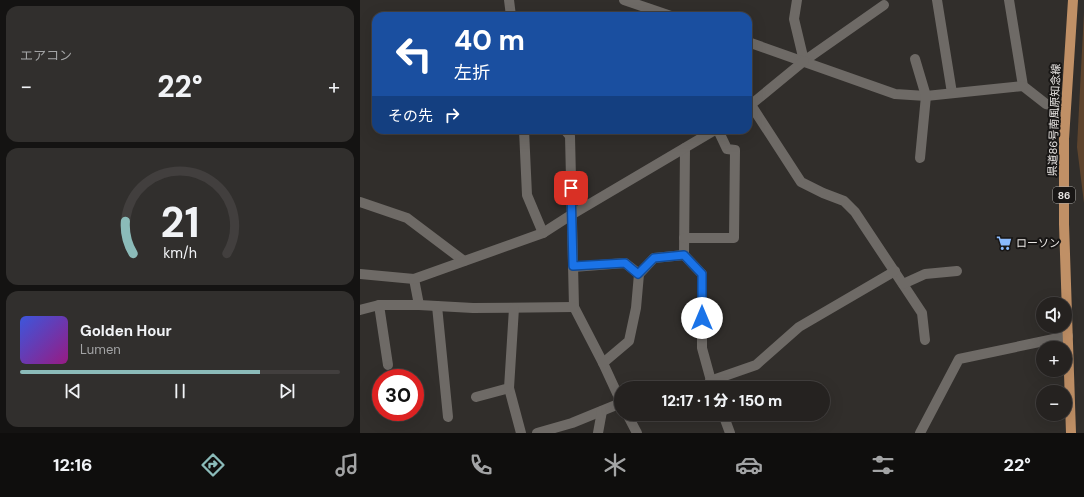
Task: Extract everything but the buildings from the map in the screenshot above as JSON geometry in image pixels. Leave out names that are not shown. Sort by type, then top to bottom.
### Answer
[{"type":"main road","name":"県道86号南風原知念線","points":[[1071,433],[1064,224],[1064,139],[1074,0]]},
{"type":"street","points":[[509,0],[510,12]]},
{"type":"street","points":[[624,0],[659,12]]},
{"type":"street","points":[[797,0],[794,19],[804,61]]},
{"type":"street","points":[[937,0],[952,93]]},
{"type":"street","points":[[1009,0],[1023,86],[1046,104],[1066,108]]},
{"type":"street","points":[[752,104],[804,61],[884,5]]},
{"type":"street","points":[[752,43],[895,94],[926,96],[1023,86]]},
{"type":"street","points":[[915,59],[926,96],[920,158]]},
{"type":"street","points":[[752,109],[801,182],[844,201],[854,212],[922,312],[925,340]]},
{"type":"street","points":[[524,134],[527,195],[543,233]]},
{"type":"street","points":[[569,134],[570,136],[574,306],[614,387]]},
{"type":"street","points":[[360,274],[414,279],[543,233],[709,134]]},
{"type":"street","points":[[684,238],[734,238],[735,150],[727,149],[718,134]]},
{"type":"street","points":[[685,148],[684,255],[702,274],[702,348],[711,381]]},
{"type":"street","points":[[360,202],[407,218],[464,261]]},
{"type":"street","points":[[603,363],[628,341],[636,308],[638,274],[654,258],[684,255]]},
{"type":"street","points":[[573,266],[625,263],[638,274]]},
{"type":"street","points":[[721,381],[756,365],[799,327],[894,271]]},
{"type":"street","points":[[903,284],[925,274],[957,271]]},
{"type":"street","points":[[414,279],[419,305]]},
{"type":"street","points":[[360,310],[379,305],[419,305],[473,308],[574,306]]},
{"type":"street","points":[[379,305],[388,364]]},
{"type":"street","points":[[437,306],[448,416]]},
{"type":"street","points":[[514,308],[509,388],[521,433]]},
{"type":"street","points":[[920,433],[959,359],[1068,336]]},
{"type":"street","points":[[476,397],[509,388]]},
{"type":"street","points":[[538,433],[572,423],[614,406]]},
{"type":"street","points":[[598,433],[602,411]]},
{"type":"street","points":[[631,421],[637,433]]},
{"type":"street","points":[[726,421],[730,433]]},
{"type":"shaded area","points":[[1084,12],[1084,203],[1077,147]]},
{"type":"place","name":"ローソン","points":[[1004,243]]},
{"type":"route","points":[[571,188],[573,266],[625,263],[638,274],[654,258],[684,255],[702,274],[702,318]]}]
